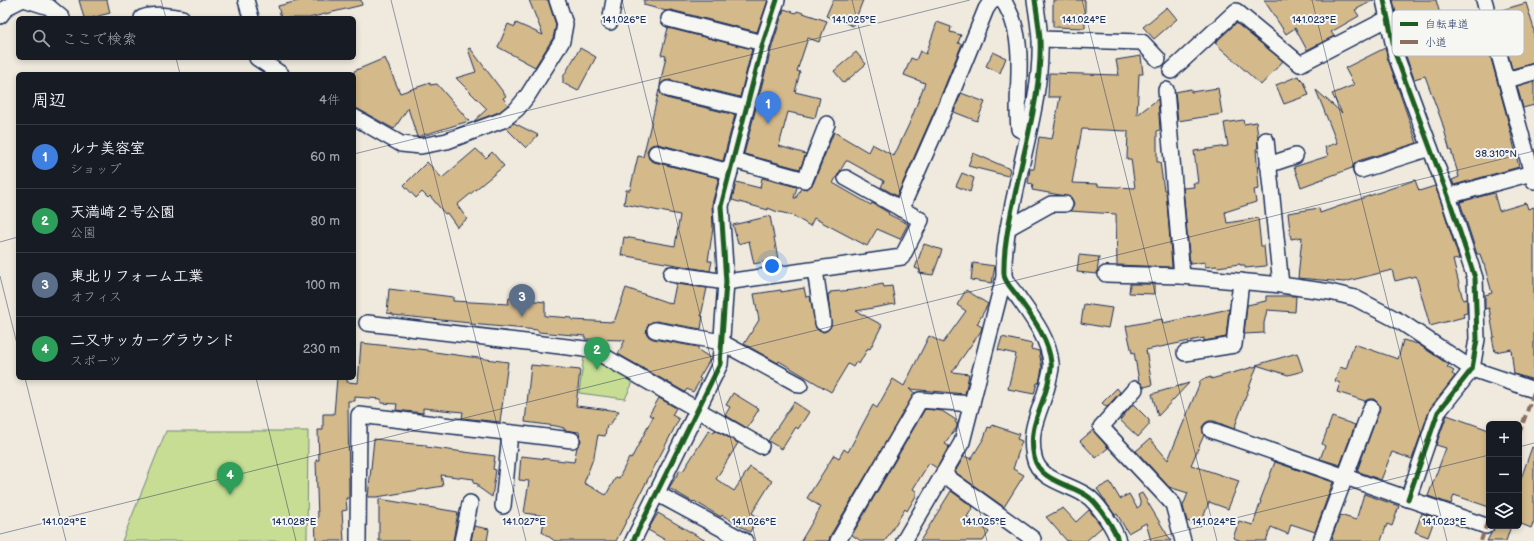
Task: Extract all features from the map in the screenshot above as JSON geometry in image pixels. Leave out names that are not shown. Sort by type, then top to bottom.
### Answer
[{"type":"street","points":[[0,16],[7,7],[21,0]]},
{"type":"street","points":[[246,0],[250,16]]},
{"type":"street","points":[[356,118],[401,144],[421,146],[447,141],[503,120],[517,109],[528,95],[562,41],[565,24],[557,0]]},
{"type":"street","points":[[610,22],[614,0]]},
{"type":"street","points":[[633,541],[696,410],[720,364],[726,282],[721,206],[763,43],[777,0]]},
{"type":"street","points":[[901,209],[946,107],[986,9],[992,0]]},
{"type":"street","points":[[1002,0],[1004,1],[1013,21],[1018,42],[1020,71],[1018,117],[1019,129],[1028,133]]},
{"type":"street","points":[[904,541],[962,442],[1004,277],[1004,259],[1008,228],[1039,72],[1040,39],[1035,0]]},
{"type":"street","points":[[1384,0],[1392,40]]},
{"type":"street","points":[[1484,0],[1487,10]]},
{"type":"street","points":[[32,1],[49,6],[60,16]]},
{"type":"street","points":[[1171,71],[1236,11],[1300,64],[1387,19]]},
{"type":"street","points":[[146,16],[171,16]]},
{"type":"street","points":[[669,19],[763,43]]},
{"type":"street","points":[[1040,39],[1142,42],[1158,58]]},
{"type":"street","points":[[1396,56],[1448,196],[1475,278],[1477,339],[1472,369],[1438,412],[1408,499]]},
{"type":"street","points":[[1448,196],[1533,177],[1500,56]]},
{"type":"street","points":[[262,60],[278,72]]},
{"type":"street","points":[[1507,80],[1534,72]]},
{"type":"street","points":[[668,89],[746,108]]},
{"type":"street","points":[[1166,90],[1182,276]]},
{"type":"street","points":[[656,153],[805,180],[827,124]]},
{"type":"street","points":[[1266,140],[1281,284]]},
{"type":"street","points":[[1361,170],[1430,148]]},
{"type":"street","points":[[1268,165],[1295,156]]},
{"type":"street","points":[[671,274],[726,282],[902,257],[921,220],[846,178]]},
{"type":"street","points":[[1008,228],[1051,204],[1065,204]]},
{"type":"street","points":[[815,270],[823,323]]},
{"type":"street","points":[[1106,274],[1182,276],[1241,282],[1281,284],[1330,292],[1355,298],[1400,322],[1472,369],[1534,390]]},
{"type":"street","points":[[1004,277],[1048,344],[1052,365],[1048,384],[1033,426],[1032,447],[1034,460],[1042,472],[1054,480],[1090,498],[1102,511],[1117,540]]},
{"type":"street","points":[[1185,353],[1234,345],[1241,282]]},
{"type":"street","points":[[367,323],[593,350],[761,446]]},
{"type":"street","points":[[655,330],[722,342],[800,384]]},
{"type":"street","points":[[1135,389],[1101,427],[1173,504],[1183,541]]},
{"type":"street","points":[[838,541],[920,400],[972,404]]},
{"type":"street","points":[[1321,541],[1370,408]]},
{"type":"street","points":[[358,541],[359,415],[572,440]]},
{"type":"street","points":[[1211,430],[1486,526]]},
{"type":"street","points":[[503,506],[510,433]]},
{"type":"street","points":[[943,474],[1034,539]]},
{"type":"street","points":[[656,493],[745,541]]},
{"type":"street","points":[[462,541],[470,503]]},
{"type":"green space","points":[[584,356],[591,357],[633,382],[625,399],[579,393]]},
{"type":"green space","points":[[166,431],[308,431],[307,541],[122,541]]},
{"type":"building","points":[[79,0],[107,0],[110,13],[99,16],[83,16]]},
{"type":"building","points":[[302,0],[361,0],[362,5],[317,16],[280,16],[278,6]]},
{"type":"building","points":[[529,0],[548,0],[556,25],[553,38],[535,67],[498,47],[508,24],[515,27],[516,23],[543,35]]},
{"type":"building","points":[[644,0],[768,0],[757,32],[671,10],[666,11],[644,5]]},
{"type":"building","points":[[833,0],[863,0],[853,26],[826,16]]},
{"type":"building","points":[[1053,0],[1085,0],[1085,28],[1053,27]]},
{"type":"building","points":[[1264,0],[1374,0],[1355,10],[1359,16],[1331,32],[1334,36],[1307,50],[1295,28],[1286,34]]},
{"type":"building","points":[[1393,0],[1436,0],[1439,10],[1395,10]]},
{"type":"building","points":[[1526,3],[1534,29],[1534,63],[1512,69],[1509,56],[1524,56],[1524,10],[1502,10]]},
{"type":"building","points":[[1167,7],[1177,19],[1154,39],[1143,27]]},
{"type":"building","points":[[784,9],[796,13],[797,11],[827,21],[819,42],[808,38],[797,71],[800,72],[795,92],[820,98],[815,118],[788,112],[779,146],[806,154],[800,169],[744,154],[772,46]]},
{"type":"building","points":[[937,22],[951,27],[950,32],[961,35],[958,43],[962,44],[897,196],[881,187],[884,181],[848,161],[846,161],[833,183],[908,224],[900,239],[877,229],[867,246],[814,218],[810,226],[792,215],[732,200],[736,182],[760,188],[762,178],[797,187],[794,198],[796,198],[801,188],[807,189],[813,184],[834,132],[868,152],[872,144],[894,156],[910,122],[925,83],[904,75],[911,58],[916,60],[920,51],[926,54]]},
{"type":"building","points":[[1236,23],[1283,61],[1261,85],[1215,43]]},
{"type":"building","points":[[668,28],[752,49],[740,97],[670,80],[665,81],[660,85],[666,56],[661,55]]},
{"type":"building","points":[[470,48],[506,96],[503,98],[508,105],[499,112],[473,122],[487,109],[456,78],[476,72],[468,49]]},
{"type":"building","points":[[580,48],[596,57],[578,91],[563,83],[563,77]]},
{"type":"building","points":[[1385,48],[1417,143],[1358,161],[1352,168],[1301,187],[1294,167],[1328,156],[1325,147],[1337,143],[1316,90],[1342,113],[1332,94],[1354,85],[1345,68]]},
{"type":"building","points":[[856,52],[866,64],[844,83],[834,71]]},
{"type":"building","points":[[993,52],[1006,58],[1000,73],[986,66]]},
{"type":"building","points":[[1141,56],[1143,74],[1139,74],[1137,115],[1158,99],[1160,130],[1157,131],[1157,162],[1160,162],[1164,190],[1166,190],[1172,266],[1170,267],[1117,265],[1116,214],[1070,211],[1074,204],[1071,197],[1032,190],[1033,184],[1028,183],[1030,169],[1034,169],[1039,137],[1052,139],[1060,97],[1048,97],[1049,73],[1119,75],[1116,60]],"holes":[[[1082,129],[1128,131],[1127,159],[1131,159],[1135,188],[1072,183]]]},
{"type":"building","points":[[1406,56],[1490,56],[1519,167],[1454,185],[1452,180],[1459,177],[1442,122],[1425,76],[1414,79]]},
{"type":"building","points":[[385,58],[400,93],[430,83],[430,85],[437,84],[469,121],[417,137],[408,108],[394,129],[356,108],[356,72],[354,71]]},
{"type":"building","points":[[1298,76],[1304,82],[1309,95],[1284,104],[1276,85]]},
{"type":"building","points":[[1534,81],[1534,105],[1523,108],[1517,86]]},
{"type":"building","points":[[1218,88],[1222,114],[1178,121],[1175,92],[1191,89],[1191,92]]},
{"type":"building","points":[[659,90],[666,98],[735,115],[723,161],[658,144],[650,146],[647,151],[649,159],[654,162],[719,178],[712,204],[713,228],[708,261],[712,261],[710,271],[621,255],[624,237],[675,246],[680,215],[624,204],[626,190],[630,190],[638,156],[643,157]]},
{"type":"building","points":[[961,93],[985,102],[977,121],[954,112]]},
{"type":"building","points":[[1243,120],[1244,124],[1256,122],[1258,136],[1258,148],[1256,149],[1259,189],[1254,190],[1256,202],[1225,212],[1227,223],[1258,218],[1261,246],[1264,246],[1266,266],[1245,268],[1245,265],[1240,264],[1205,267],[1205,262],[1190,264],[1183,188],[1194,187],[1193,183],[1198,183],[1194,151],[1228,146],[1224,123]]},
{"type":"building","points":[[514,123],[538,135],[526,148],[506,128]]},
{"type":"building","points":[[476,149],[486,158],[492,152],[504,166],[457,205],[467,219],[457,227],[447,213],[445,214],[430,196],[428,198],[422,192],[416,198],[404,185],[427,162],[442,178]]},
{"type":"building","points":[[973,153],[1010,169],[1008,176],[968,166]]},
{"type":"building","points":[[962,173],[974,178],[970,192],[956,186]]},
{"type":"building","points":[[1415,180],[1419,191],[1435,186],[1440,199],[1459,259],[1453,260],[1463,300],[1467,299],[1467,313],[1463,314],[1464,317],[1430,326],[1416,276],[1395,281],[1392,270],[1344,282],[1298,278],[1302,237],[1291,239],[1288,213],[1319,208],[1320,213]]},
{"type":"building","points":[[1494,193],[1499,211],[1526,203],[1528,209],[1534,207],[1534,380],[1514,374],[1511,349],[1495,352],[1489,308],[1485,309],[1485,295],[1492,293],[1484,264],[1480,254],[1477,254],[1460,202]]},
{"type":"building","points":[[770,216],[778,259],[754,264],[749,241],[738,244],[733,225]]},
{"type":"building","points":[[924,244],[942,250],[933,275],[919,273],[920,270],[915,268]]},
{"type":"building","points":[[1079,255],[1099,257],[1097,274],[1077,272]]},
{"type":"building","points":[[973,263],[995,266],[992,283],[971,280]]},
{"type":"building","points":[[676,284],[707,288],[701,316],[703,316],[701,329],[656,321],[648,325],[646,333],[653,339],[698,347],[698,350],[711,358],[699,378],[701,379],[693,392],[687,389],[685,392],[618,354],[625,340],[585,339],[585,336],[538,332],[538,330],[470,324],[387,313],[389,289],[453,297],[453,301],[508,304],[509,298],[545,302],[545,316],[572,318],[572,320],[614,322],[626,288],[672,304]]},
{"type":"building","points":[[883,284],[884,287],[892,286],[895,304],[856,311],[882,325],[870,349],[868,348],[859,364],[856,362],[853,367],[848,364],[831,392],[779,361],[778,363],[744,344],[759,320],[754,294],[781,290],[781,292],[804,288],[806,297],[810,296],[816,328],[819,331],[824,332],[831,326],[828,294],[830,294],[830,292],[853,290]]},
{"type":"building","points":[[1130,284],[1154,284],[1154,294],[1129,293]]},
{"type":"building","points":[[966,290],[988,304],[977,324],[982,327],[981,331],[952,372],[969,374],[965,394],[909,389],[915,393],[830,536],[829,541],[801,541],[821,507],[807,498],[834,455],[839,458],[844,449],[848,452],[873,405],[877,408],[893,379],[904,386],[929,336],[943,343],[966,311],[957,305]]},
{"type":"building","points":[[1266,296],[1296,296],[1295,312],[1267,310],[1264,323],[1264,333],[1244,334],[1247,305],[1266,301]]},
{"type":"building","points":[[1084,304],[1112,308],[1108,328],[1081,323]]},
{"type":"building","points":[[1229,309],[1226,337],[1204,341],[1204,338],[1146,350],[1152,385],[1144,387],[1139,381],[1134,352],[1132,353],[1126,326],[1162,319],[1163,323]]},
{"type":"building","points":[[1002,337],[1032,344],[1031,349],[1039,351],[1042,368],[1039,383],[1037,383],[1034,394],[1008,389],[1016,354],[998,350]]},
{"type":"building","points":[[1403,340],[1418,344],[1449,365],[1447,367],[1454,371],[1452,374],[1455,376],[1430,409],[1412,459],[1392,452],[1381,480],[1357,471],[1380,407],[1374,399],[1365,401],[1337,392],[1340,383],[1335,381],[1340,367],[1346,369],[1354,344],[1398,359]]},
{"type":"building","points":[[361,343],[427,350],[508,362],[500,422],[462,418],[463,412],[423,408],[423,413],[396,410],[397,404],[381,403],[381,399],[355,397],[355,401],[348,401],[349,498],[346,498],[347,510],[342,511],[344,541],[316,541],[315,518],[318,518],[316,460],[319,460],[318,430],[323,430],[323,414],[334,414],[337,380],[347,380],[347,382],[358,383]]},
{"type":"building","points":[[1297,353],[1303,371],[1288,375],[1256,365]]},
{"type":"building","points":[[531,365],[580,370],[576,406],[619,411],[610,425],[607,425],[605,436],[598,435],[594,456],[584,483],[606,495],[616,477],[619,478],[629,458],[631,459],[653,417],[649,415],[659,398],[676,408],[672,415],[679,419],[616,541],[555,541],[542,532],[545,516],[524,513],[529,481],[519,480],[521,456],[574,462],[577,447],[581,441],[579,432],[564,430],[564,428],[556,426],[525,422]]},
{"type":"building","points":[[1257,366],[1234,429],[1214,421],[1205,423],[1202,427],[1204,435],[1191,465],[1239,481],[1228,509],[1209,502],[1200,526],[1187,521],[1183,506],[1188,493],[1169,487],[1136,451],[1150,439],[1168,460],[1201,380],[1211,377],[1211,379]]},
{"type":"building","points":[[1189,383],[1158,416],[1152,394]]},
{"type":"building","points":[[1117,388],[1120,392],[1107,407],[1102,403]]},
{"type":"building","points":[[733,393],[759,409],[747,428],[725,415],[730,407],[726,405]]},
{"type":"building","points":[[794,402],[809,412],[798,429],[796,427],[782,449],[768,441]]},
{"type":"building","points":[[1133,404],[1149,420],[1149,425],[1138,437],[1120,420]]},
{"type":"building","points":[[925,409],[942,411],[956,420],[955,422],[957,427],[945,444],[949,446],[937,468],[929,463],[913,489],[916,491],[916,496],[907,511],[905,509],[885,541],[861,541],[852,535]]},
{"type":"building","points":[[1447,415],[1486,429],[1486,506],[1454,495],[1451,504],[1428,496],[1446,448],[1436,445]]},
{"type":"building","points":[[1332,417],[1355,425],[1340,465],[1320,459],[1325,446],[1322,444]]},
{"type":"building","points":[[992,425],[1019,434],[1017,439],[1022,441],[1013,469],[1024,475],[1004,507],[955,472],[964,456],[971,459],[984,438],[988,427],[991,428]]},
{"type":"building","points":[[709,430],[714,433],[715,430],[738,443],[716,479],[734,491],[750,467],[772,481],[752,513],[758,517],[750,532],[722,515],[721,517],[669,488],[680,470],[683,471]]},
{"type":"building","points":[[1093,430],[1108,448],[1096,458],[1080,441]]},
{"type":"building","points":[[374,439],[426,445],[426,447],[495,456],[493,469],[496,470],[492,497],[478,487],[478,484],[473,483],[474,479],[441,475],[443,486],[377,497],[368,497]]},
{"type":"building","points":[[1532,447],[1534,448],[1534,521],[1531,528],[1522,524],[1522,475]]},
{"type":"building","points":[[1275,462],[1333,482],[1315,532],[1291,524],[1288,534],[1271,527],[1266,541],[1242,541],[1233,538],[1239,521],[1253,525],[1260,501]]},
{"type":"building","points":[[1110,482],[1120,499],[1129,494],[1137,508],[1141,505],[1138,495],[1142,493],[1171,541],[1151,541],[1146,523],[1128,533],[1117,514],[1115,515],[1097,489]]},
{"type":"building","points":[[951,491],[973,507],[967,517],[989,532],[983,541],[920,541]]},
{"type":"building","points":[[1364,494],[1399,506],[1392,526],[1387,524],[1381,541],[1332,541],[1340,515],[1356,520]]},
{"type":"building","points":[[379,499],[458,512],[453,541],[379,541]]},
{"type":"building","points":[[1063,508],[1076,522],[1089,510],[1102,527],[1086,541],[1067,541],[1046,517]]},
{"type":"building","points":[[658,513],[706,541],[667,541],[648,530]]},
{"type":"building","points":[[1422,513],[1435,518],[1428,537],[1415,532]]},
{"type":"building","points":[[474,526],[489,529],[487,541],[471,541]]},
{"type":"building","points":[[1493,529],[1510,529],[1506,541],[1487,541]]},
{"type":"marked path","points":[[1522,426],[1534,392]]},
{"type":"marked path","points":[[1481,541],[1486,526]]},
{"type":"cycle path","points":[[633,541],[720,364],[726,282],[721,206],[763,43],[777,0]]},
{"type":"cycle path","points":[[1035,0],[1040,39],[1039,76],[1033,112],[1008,229],[1004,277],[1039,328],[1050,354],[1051,371],[1034,426],[1032,446],[1037,465],[1042,472],[1049,477],[1083,493],[1090,498],[1107,518],[1118,541]]},
{"type":"cycle path","points":[[1384,0],[1392,37]]},
{"type":"cycle path","points":[[1396,56],[1448,196],[1475,278],[1477,339],[1472,369],[1438,412],[1408,499]]},
{"type":"place","name":"ルナ美容室","points":[[768,124]]},
{"type":"place","name":"東北リフォーム工業","points":[[522,317]]},
{"type":"place","name":"天満崎２号公園","points":[[597,370]]},
{"type":"place","name":"二又サッカーグラウンド","points":[[230,495]]}]
